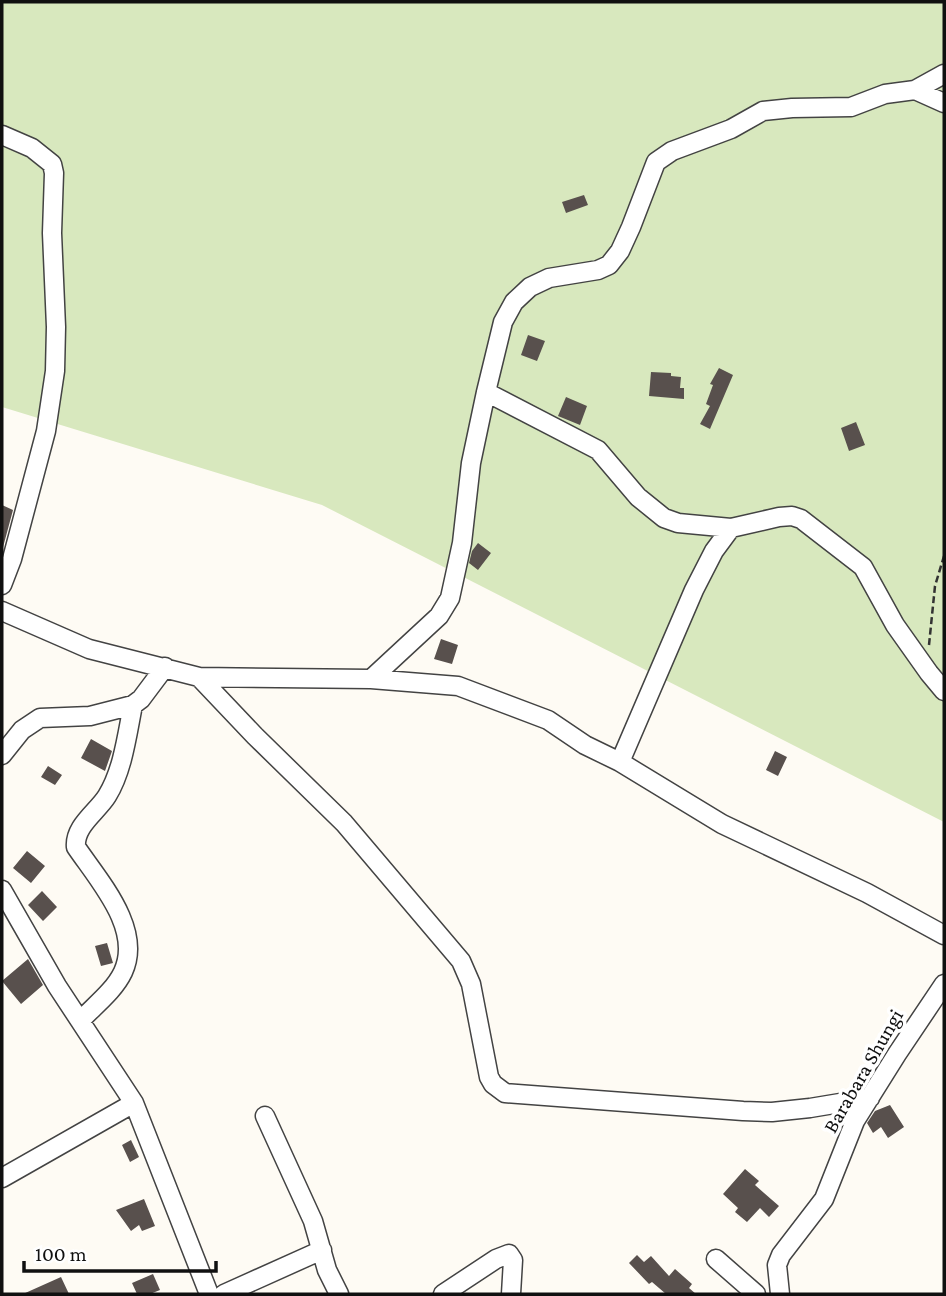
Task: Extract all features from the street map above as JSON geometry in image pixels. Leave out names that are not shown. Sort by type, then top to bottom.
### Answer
[{"type":"street","points":[[371,679],[439,616],[450,597],[462,543],[471,463],[486,392],[502,322],[514,302],[530,287],[549,278],[598,271],[609,265],[620,251],[656,162],[663,156],[731,129],[763,111],[851,107],[885,94],[915,90],[944,74]]},
{"type":"street","points":[[915,90],[944,103]]},
{"type":"street","points":[[2,135],[32,148],[52,164],[56,327],[55,371],[46,430],[12,559],[2,585]]},
{"type":"street","points":[[486,392],[598,450],[638,497],[664,518],[678,523],[731,528],[792,516],[810,525],[863,567],[886,611],[944,691]]},
{"type":"street","points":[[620,762],[694,590],[714,551],[731,528]]},
{"type":"street","points":[[2,611],[89,649],[199,677],[371,679],[458,686],[548,720],[585,745],[620,762],[722,824],[867,892],[944,935]]},
{"type":"street","points":[[2,755],[22,730],[40,718],[90,716],[133,705],[141,699],[165,667]]},
{"type":"street","points":[[199,677],[344,823],[461,961],[471,984],[489,1077],[498,1090],[505,1093],[573,1099],[743,1111],[785,1111],[870,1098]]},
{"type":"street","points":[[80,1020],[108,993],[122,974],[127,960],[128,944],[124,926],[112,902],[76,847],[75,839],[116,778],[133,705]]},
{"type":"street","points":[[2,890],[57,986],[134,1103],[209,1294]]},
{"type":"street","name":"Barabara Shungi","points":[[780,1294],[777,1265],[781,1255],[824,1199],[855,1121],[944,984]]},
{"type":"street","points":[[2,1178],[134,1103]]},
{"type":"street","points":[[265,1116],[313,1222],[327,1270],[339,1294]]},
{"type":"street","points":[[224,1294],[322,1250]]},
{"type":"street","points":[[443,1294],[509,1254],[513,1260],[511,1294]]},
{"type":"street","points":[[716,1259],[756,1294]]},
{"type":"path","points":[[929,673],[929,627],[935,586],[944,556]]},
{"type":"green space","points":[[2,2],[944,2],[944,822],[322,505],[2,407]]},
{"type":"building","points":[[584,195],[588,205],[566,213],[562,202]]},
{"type":"building","points":[[528,335],[545,341],[537,361],[521,355]]},
{"type":"building","points":[[719,368],[733,375],[710,429],[700,424],[710,406],[706,404],[713,385],[710,384]]},
{"type":"building","points":[[651,372],[671,373],[671,376],[681,377],[680,388],[684,388],[684,399],[649,396]]},
{"type":"building","points":[[566,397],[587,406],[580,425],[558,416]]},
{"type":"building","points":[[856,422],[865,445],[849,451],[841,428]]},
{"type":"building","points":[[2,505],[13,510],[2,551]]},
{"type":"building","points":[[478,543],[491,553],[478,570],[469,563],[472,551]]},
{"type":"building","points":[[441,639],[458,645],[452,664],[434,659]]},
{"type":"building","points":[[91,739],[112,751],[105,771],[81,758]]},
{"type":"building","points":[[775,751],[787,757],[778,776],[766,770]]},
{"type":"building","points":[[48,766],[62,775],[55,785],[41,777]]},
{"type":"building","points":[[27,851],[45,866],[31,883],[13,868]]},
{"type":"building","points":[[42,891],[57,907],[43,921],[28,905]]},
{"type":"building","points":[[107,943],[113,963],[101,966],[95,946]]},
{"type":"building","points":[[28,959],[43,985],[21,1004],[2,981]]},
{"type":"building","points":[[890,1105],[904,1127],[888,1138],[881,1127],[873,1133],[867,1123],[875,1111]]},
{"type":"building","points":[[131,1140],[139,1157],[130,1162],[122,1145]]},
{"type":"building","points":[[745,1169],[759,1181],[755,1185],[779,1206],[769,1217],[760,1208],[747,1222],[735,1212],[738,1208],[723,1194]]},
{"type":"building","points":[[144,1199],[155,1226],[142,1231],[139,1225],[131,1231],[116,1210]]},
{"type":"building","points":[[637,1255],[644,1262],[651,1256],[669,1276],[675,1269],[692,1284],[689,1288],[696,1294],[666,1294],[652,1282],[649,1284],[629,1263]]},
{"type":"building","points":[[153,1274],[160,1290],[150,1294],[137,1294],[132,1283]]},
{"type":"building","points":[[61,1277],[69,1294],[23,1294]]}]
